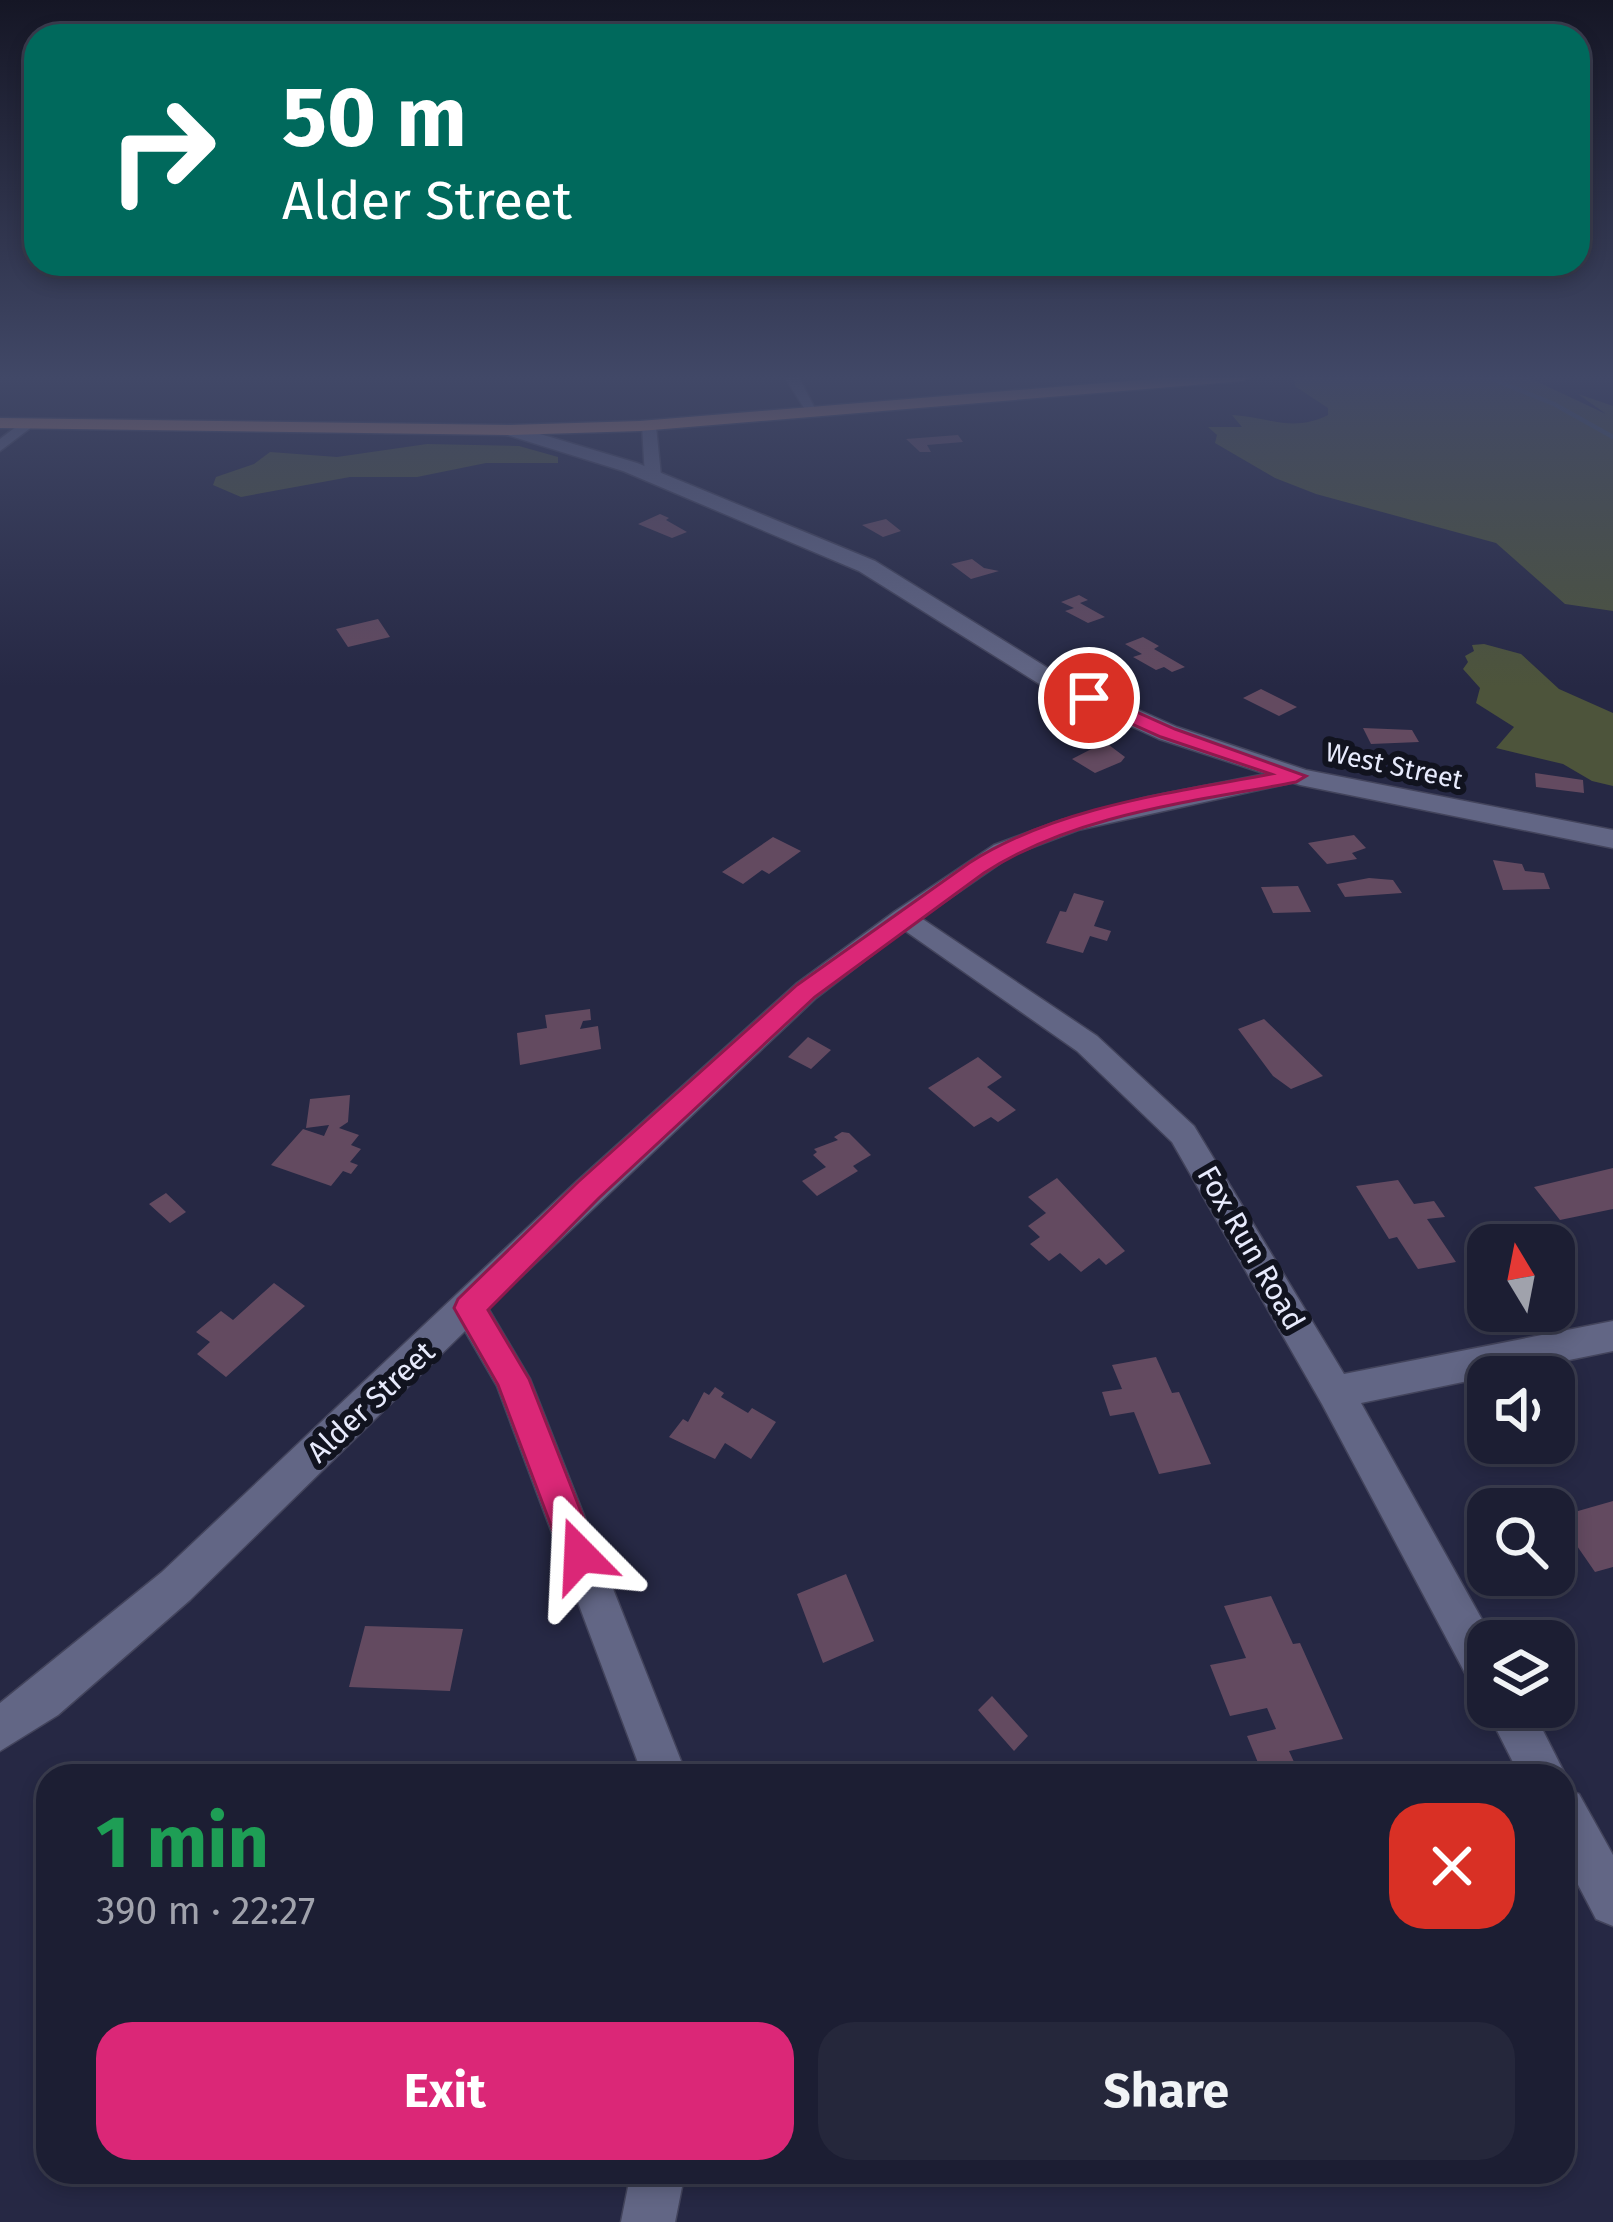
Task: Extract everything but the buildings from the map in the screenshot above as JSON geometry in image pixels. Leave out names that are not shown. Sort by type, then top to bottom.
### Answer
[{"type":"street","name":"West Street","points":[[662,480],[868,566],[1050,680],[1168,733],[1296,776],[1430,806],[1613,838]]},
{"type":"street","name":"Alder Street","points":[[0,1730],[43,1700],[176,1586],[588,1190],[806,991],[903,918],[1004,850],[1070,825],[1148,804],[1296,776]]},
{"type":"street","name":"Fox Run Road","points":[[903,918],[1086,1044],[1154,1099],[1204,1166],[1467,1634]]},
{"type":"street","points":[[470,1308],[512,1379],[660,1764]]},
{"type":"street","points":[[1335,1392],[1613,1336]]},
{"type":"street","points":[[1518,1728],[1538,1764]]},
{"type":"street","points":[[1575,1832],[1613,1902]]},
{"type":"street","points":[[648,2222],[656,2184]]},
{"type":"green space","points":[[215,480],[335,480],[241,497],[213,485]]},
{"type":"green space","points":[[1279,480],[1613,480],[1613,611],[1565,604],[1496,543]]},
{"type":"green space","points":[[1472,645],[1521,654],[1559,689],[1613,713],[1613,786],[1592,781],[1563,764],[1496,748],[1514,727],[1476,703],[1480,688],[1463,669],[1468,662],[1465,656],[1474,651]]},
{"type":"route","points":[[580,1555],[512,1379],[470,1308],[588,1190],[806,991],[976,868],[1004,850],[1070,825],[1148,804],[1296,776],[1168,733],[1089,698]]}]
